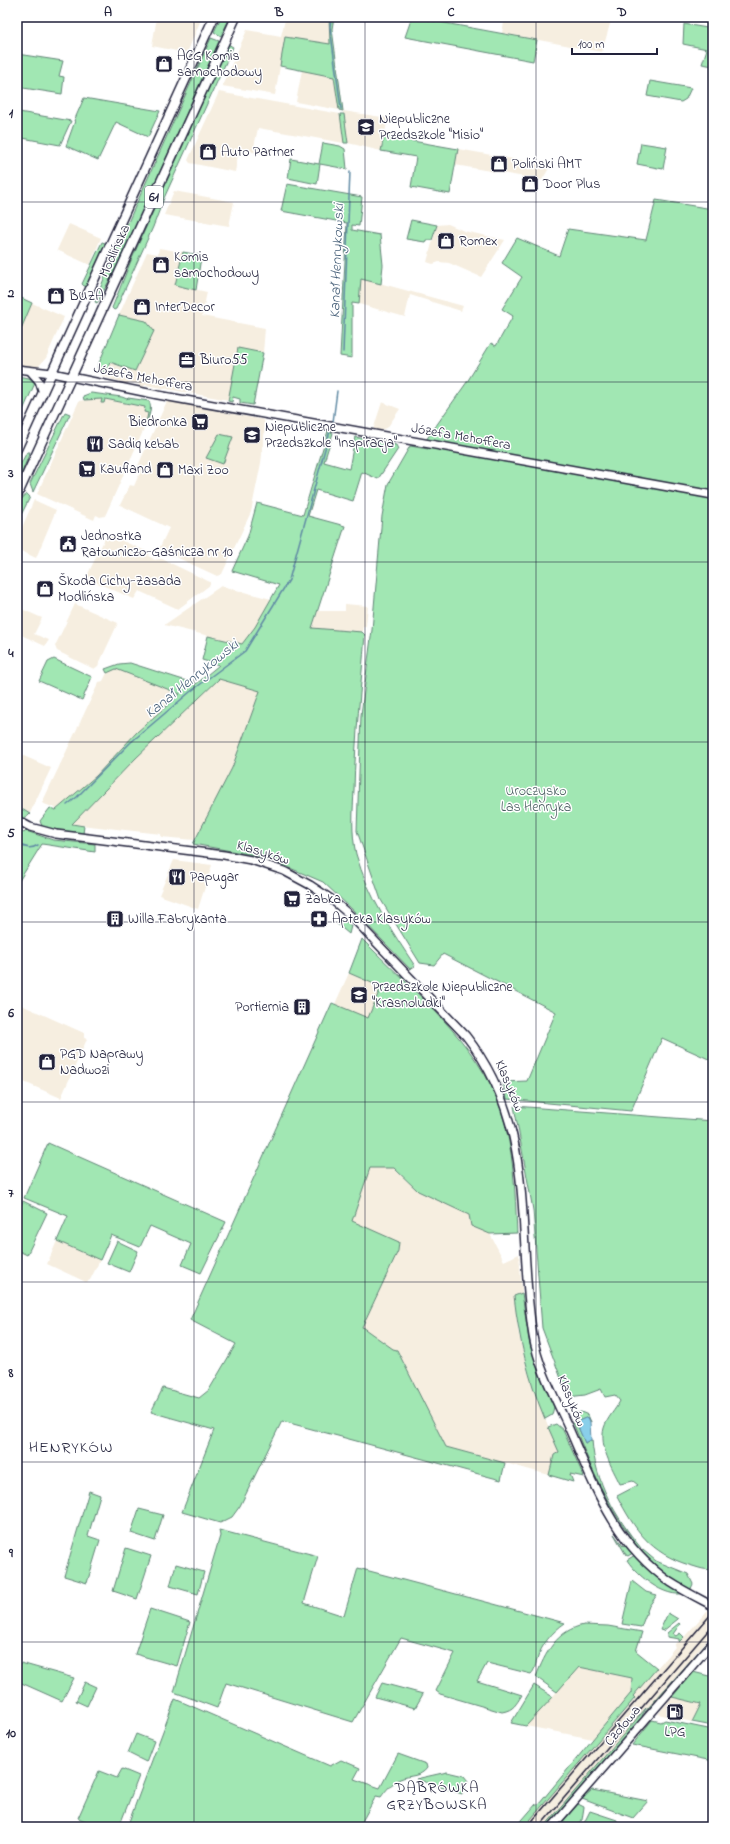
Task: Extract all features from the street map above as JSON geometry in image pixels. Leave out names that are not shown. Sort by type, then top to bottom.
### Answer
[{"type":"main road","name":"Modlińska","points":[[17,449],[214,17]]},
{"type":"main road","name":"Modlińska","points":[[17,496],[236,17]]},
{"type":"street","name":"Józefa Mehoffera","points":[[17,369],[31,372],[52,373],[158,395],[713,495]]},
{"type":"street","points":[[31,372],[39,381],[43,392]]},
{"type":"street","name":"Klasyków","points":[[17,820],[30,827],[56,834],[237,858],[269,866],[293,875],[324,894],[351,916],[466,1036],[482,1056],[495,1081],[515,1143],[520,1177],[532,1329],[537,1350],[550,1384],[598,1495],[609,1517],[627,1542],[645,1561],[666,1579],[713,1606]]},
{"type":"street","name":"Czołowa","points":[[552,1827],[713,1642]]},
{"type":"shaded area","points":[[157,17],[202,17],[187,53],[152,46]]},
{"type":"shaded area","points":[[269,17],[329,17],[330,45],[285,37],[275,95],[222,86],[247,30],[281,36],[285,20]]},
{"type":"shaded area","points":[[505,17],[612,17],[602,52],[502,33]]},
{"type":"shaded area","points":[[302,70],[334,77],[339,110],[296,102]]},
{"type":"shaded area","points":[[219,92],[340,114],[344,143],[258,128],[254,147],[266,149],[265,154],[241,150],[240,155],[238,155],[235,172],[190,163],[188,160]]},
{"type":"shaded area","name":"Niepubliczne Przedszkole \"Misio\"","points":[[343,111],[388,118],[381,151],[348,143]]},
{"type":"shaded area","name":"Poliński AMT","points":[[458,149],[551,165],[542,180],[455,165]]},
{"type":"shaded area","points":[[174,191],[234,202],[229,226],[164,215]]},
{"type":"shaded area","points":[[69,224],[101,238],[90,265],[57,250]]},
{"type":"shaded area","points":[[448,224],[464,231],[505,240],[481,277],[449,263],[439,262],[433,264],[427,262],[437,225]]},
{"type":"shaded area","points":[[159,248],[183,252],[175,285],[207,292],[202,316],[265,328],[263,353],[238,349],[229,400],[145,385],[144,387],[139,386],[139,384],[129,382],[128,384],[102,376],[104,370],[110,362],[135,370],[153,331],[146,321],[119,315],[147,252],[158,254]]},
{"type":"shaded area","points":[[361,278],[463,306],[461,311],[410,295],[405,317],[359,304]]},
{"type":"shaded area","points":[[32,303],[64,317],[46,358],[37,368],[17,364],[17,337]]},
{"type":"shaded area","points":[[99,398],[145,407],[151,405],[149,418],[105,516],[100,517],[96,515],[94,520],[37,494],[79,401]]},
{"type":"shaded area","points":[[167,401],[264,420],[265,428],[261,463],[251,512],[222,574],[217,576],[159,549],[169,528],[120,505],[130,485],[134,486],[141,470],[137,468]]},
{"type":"shaded area","points":[[382,402],[400,409],[387,428],[379,431],[373,430]]},
{"type":"shaded area","points":[[34,500],[56,510],[36,558],[17,549],[17,539]]},
{"type":"shaded area","points":[[107,534],[150,553],[148,556],[154,559],[153,560],[162,559],[210,582],[210,585],[178,609],[139,591],[134,599],[86,578]]},
{"type":"shaded area","points":[[221,586],[271,599],[255,627],[242,644],[164,625]]},
{"type":"shaded area","points":[[75,604],[118,623],[98,666],[94,669],[57,651],[55,646]]},
{"type":"shaded area","points":[[345,604],[368,606],[366,626],[363,627],[362,632],[312,629],[318,611],[345,611]]},
{"type":"shaded area","points":[[17,607],[42,618],[34,634],[49,640],[45,646],[17,633]]},
{"type":"shaded area","points":[[116,669],[180,694],[137,732],[96,776],[57,809],[42,803],[99,682],[103,681],[107,673]]},
{"type":"shaded area","points":[[219,679],[261,691],[232,768],[210,815],[194,840],[161,837],[161,834],[72,824],[136,758]]},
{"type":"shaded area","points":[[17,753],[51,768],[30,813],[17,806]]},
{"type":"shaded area","points":[[174,860],[212,865],[198,909],[159,895]]},
{"type":"shaded area","name":"Przedszkole Niepubliczne \"Krasnoludki\"","points":[[349,973],[381,987],[368,1019],[335,1004]]},
{"type":"shaded area","name":"PGD Naprawy Nadwozi","points":[[17,1003],[84,1033],[84,1038],[87,1039],[61,1098],[17,1079]]},
{"type":"shaded area","points":[[370,1167],[393,1168],[418,1191],[469,1215],[471,1226],[490,1234],[504,1261],[519,1254],[522,1293],[514,1296],[518,1330],[527,1369],[535,1394],[559,1452],[554,1455],[549,1475],[446,1447],[397,1350],[393,1349],[362,1327],[398,1251],[352,1221]]},
{"type":"shaded area","points":[[57,1241],[100,1260],[90,1280],[86,1282],[47,1264]]},
{"type":"shaded area","points":[[713,1604],[713,1633],[694,1655],[696,1657],[692,1661],[690,1660],[648,1709],[646,1708],[544,1827],[524,1827],[635,1699],[633,1696],[675,1647],[674,1645],[678,1641],[680,1642]]},
{"type":"shaded area","points":[[579,1667],[632,1678],[631,1693],[593,1739],[526,1726]]},
{"type":"shaded area","points":[[672,1697],[701,1704],[692,1722],[658,1714]]},
{"type":"green space","points":[[221,17],[230,17],[221,36],[214,32]]},
{"type":"green space","points":[[329,17],[334,17],[332,29],[343,111],[339,110],[334,77],[280,66],[285,37],[330,44]]},
{"type":"green space","points":[[412,17],[537,40],[533,61],[405,37]]},
{"type":"green space","points":[[684,24],[713,29],[713,66],[702,64],[707,49],[683,44]]},
{"type":"green space","points":[[211,38],[219,41],[120,261],[97,303],[95,302],[112,258]]},
{"type":"green space","points":[[228,44],[233,47],[164,198],[153,227],[116,309],[114,310],[112,308],[130,263]]},
{"type":"green space","points":[[17,54],[63,61],[59,76],[64,77],[62,94],[17,87]]},
{"type":"green space","points":[[650,81],[691,88],[686,99],[681,102],[647,96]]},
{"type":"green space","points":[[84,98],[160,111],[148,137],[116,122],[98,160],[66,146],[74,121]]},
{"type":"green space","points":[[19,112],[71,121],[60,145],[17,137]]},
{"type":"green space","points":[[340,114],[344,114],[348,143],[344,143]]},
{"type":"green space","points":[[384,136],[458,149],[450,194],[411,187],[416,157],[381,151]]},
{"type":"green space","points":[[323,143],[340,146],[345,149],[347,169],[320,164],[317,184],[288,178],[291,159],[319,164]]},
{"type":"green space","points":[[641,143],[667,147],[663,169],[637,164]]},
{"type":"green space","points":[[287,184],[362,197],[359,226],[352,225],[352,230],[380,235],[383,265],[381,284],[361,279],[359,304],[352,303],[352,358],[340,356],[347,223],[281,211]]},
{"type":"green space","name":"Uroczysko Las Henryka","points":[[656,200],[713,209],[713,1061],[662,1038],[631,1111],[507,1099],[503,1082],[527,1081],[556,1012],[443,954],[434,965],[420,963],[381,900],[357,831],[361,715],[372,630],[382,516],[388,484],[410,446],[428,449],[426,440],[467,382],[491,343],[496,346],[513,316],[502,309],[522,277],[502,263],[517,238],[559,256],[568,229],[646,240]]},
{"type":"green space","points":[[411,220],[437,225],[432,240],[426,240],[425,242],[406,239]]},
{"type":"green space","points":[[102,242],[105,243],[105,246],[86,286],[84,286],[82,284]]},
{"type":"green space","points":[[183,252],[199,255],[201,257],[196,290],[175,285]]},
{"type":"green space","points":[[17,296],[32,303],[21,329],[17,327]]},
{"type":"green space","points":[[119,315],[146,321],[154,331],[135,371],[110,362],[107,371],[104,370],[103,374],[97,368]]},
{"type":"green space","points":[[238,348],[263,353],[253,405],[240,403],[240,399],[233,397],[232,402],[228,401]]},
{"type":"green space","points":[[17,376],[29,378],[35,383],[17,424]]},
{"type":"green space","points":[[91,393],[149,401],[150,411],[146,423],[148,413],[144,412],[145,407],[105,399],[104,403],[101,403],[102,399],[84,400],[83,396]]},
{"type":"green space","points":[[65,412],[70,414],[33,492],[30,484]]},
{"type":"green space","points":[[142,422],[146,423],[144,428],[142,426]]},
{"type":"green space","points":[[328,431],[333,433],[324,462],[349,469],[355,437],[396,445],[398,449],[378,479],[362,472],[353,501],[316,490],[308,516],[345,526],[312,628],[362,632],[365,635],[357,732],[353,822],[354,846],[367,884],[381,912],[415,966],[410,969],[356,913],[323,882],[264,857],[193,844],[232,768],[260,691],[219,679],[136,758],[72,824],[84,826],[83,834],[46,829],[42,826],[40,821],[50,808],[56,810],[96,776],[137,732],[180,694],[116,669],[107,673],[105,669],[119,664],[130,663],[196,684],[219,665],[202,660],[208,636],[242,644],[255,627],[279,585],[232,571],[248,536],[257,503],[303,515]]},
{"type":"green space","points":[[219,434],[233,437],[223,464],[206,458]]},
{"type":"green space","points":[[27,452],[30,452],[17,485],[17,471]]},
{"type":"green space","points":[[27,494],[30,497],[17,523],[20,503]]},
{"type":"green space","points":[[54,659],[92,677],[82,700],[39,681],[48,662]]},
{"type":"green space","points":[[17,806],[30,814],[22,819],[17,816]]},
{"type":"green space","points":[[17,829],[24,833],[26,831],[53,840],[95,844],[95,852],[42,844],[17,884]]},
{"type":"green space","points":[[343,917],[351,926],[349,934],[337,924]]},
{"type":"green space","points":[[362,939],[442,1018],[461,1040],[491,1086],[501,1110],[509,1140],[513,1171],[517,1233],[490,1234],[471,1226],[469,1215],[418,1191],[394,1168],[370,1168],[352,1221],[399,1242],[398,1251],[362,1327],[393,1349],[397,1350],[446,1447],[505,1463],[501,1480],[282,1421],[240,1506],[232,1517],[220,1523],[182,1512],[214,1430],[151,1412],[163,1388],[199,1398],[209,1390],[236,1344],[190,1320],[332,1003],[368,1018],[381,987],[349,973]]},
{"type":"green space","points":[[514,1106],[713,1121],[713,1569],[704,1569],[675,1560],[654,1547],[637,1530],[617,1496],[638,1485],[633,1481],[620,1484],[605,1450],[603,1442],[604,1428],[620,1401],[615,1395],[605,1397],[601,1389],[585,1395],[568,1397],[542,1328],[533,1210]]},
{"type":"green space","points":[[48,1143],[226,1222],[201,1273],[182,1265],[191,1244],[150,1226],[140,1247],[111,1235],[100,1260],[57,1241],[68,1216],[24,1198]]},
{"type":"green space","points":[[23,1201],[47,1213],[27,1255],[17,1250],[17,1214]]},
{"type":"green space","points":[[117,1241],[138,1251],[129,1272],[107,1263]]},
{"type":"green space","points":[[522,1293],[529,1341],[536,1364],[554,1407],[552,1415],[545,1419],[529,1374],[519,1328],[514,1296]]},
{"type":"green space","points":[[581,1412],[588,1415],[591,1422],[588,1417],[576,1422],[585,1443],[592,1440],[597,1470],[608,1498],[623,1524],[641,1548],[628,1556],[614,1534],[623,1546],[631,1537],[605,1496],[573,1423],[577,1415],[576,1413]]},
{"type":"green space","points":[[556,1424],[563,1430],[584,1477],[570,1474],[573,1482],[549,1475],[554,1455],[559,1452],[548,1427]]},
{"type":"green space","points":[[89,1491],[100,1495],[88,1536],[100,1540],[87,1583],[64,1576]]},
{"type":"green space","points":[[139,1509],[163,1515],[155,1541],[131,1533]]},
{"type":"green space","points":[[219,1530],[318,1556],[304,1603],[344,1616],[358,1568],[565,1623],[551,1635],[544,1644],[531,1674],[487,1663],[477,1681],[522,1695],[514,1706],[509,1710],[502,1712],[440,1694],[436,1691],[455,1653],[401,1638],[353,1722],[226,1683],[217,1708],[174,1692],[220,1536]]},
{"type":"green space","points":[[126,1548],[151,1556],[137,1599],[113,1591]]},
{"type":"green space","points":[[643,1550],[656,1561],[688,1574],[693,1584],[690,1591],[682,1594],[673,1594],[664,1591],[639,1574],[627,1560]]},
{"type":"green space","points":[[176,1564],[204,1572],[198,1594],[170,1586]]},
{"type":"green space","points":[[632,1581],[646,1592],[657,1595],[649,1606],[641,1627],[622,1624]]},
{"type":"green space","points":[[150,1609],[190,1622],[177,1666],[135,1654]]},
{"type":"green space","points":[[668,1613],[678,1619],[663,1631],[660,1630]]},
{"type":"green space","points":[[679,1623],[680,1624],[673,1634],[676,1636],[680,1633],[684,1637],[679,1642],[679,1639],[667,1637],[667,1633]]},
{"type":"green space","points":[[584,1625],[608,1626],[642,1632],[636,1651],[657,1668],[633,1696],[635,1698],[524,1827],[516,1827],[536,1804],[539,1804],[631,1693],[632,1678],[579,1667],[557,1692],[536,1677],[548,1651],[559,1637],[566,1632]]},
{"type":"green space","points":[[710,1639],[711,1640],[646,1715],[645,1712],[649,1707]]},
{"type":"green space","points":[[21,1663],[74,1678],[62,1701],[17,1681],[17,1671]]},
{"type":"green space","points":[[693,1672],[713,1677],[713,1726],[692,1722],[701,1704],[672,1697]]},
{"type":"green space","points":[[85,1682],[96,1687],[87,1706],[76,1701]]},
{"type":"green space","points":[[382,1683],[423,1694],[415,1708],[375,1697]]},
{"type":"green space","points":[[534,1685],[553,1697],[526,1726],[511,1723]]},
{"type":"green space","points":[[175,1699],[330,1766],[341,1760],[360,1768],[354,1779],[380,1788],[398,1754],[426,1764],[427,1768],[422,1773],[400,1779],[389,1787],[381,1797],[376,1796],[359,1827],[127,1827]]},
{"type":"green space","points":[[646,1708],[642,1716],[644,1717],[548,1827],[544,1827]]},
{"type":"green space","points":[[652,1720],[661,1722],[665,1720],[713,1730],[713,1761],[632,1745]]},
{"type":"green space","points":[[136,1734],[154,1741],[146,1762],[128,1753]]},
{"type":"green space","points":[[122,1769],[139,1776],[119,1827],[101,1827],[78,1818],[99,1771],[117,1778]]},
{"type":"green space","points":[[447,1772],[464,1776],[468,1781],[462,1794],[416,1779]]},
{"type":"green space","points":[[592,1790],[648,1801],[633,1818],[582,1799]]},
{"type":"green space","points":[[578,1804],[584,1807],[582,1820],[576,1827],[558,1827]]},
{"type":"green space","points":[[590,1811],[617,1820],[617,1824],[615,1827],[582,1827]]},
{"type":"water","points":[[588,1417],[590,1422],[591,1440],[585,1443],[576,1422]]},
{"type":"waterway","name":"Kanał Henrykowski","points":[[331,17],[330,27],[341,109]]},
{"type":"waterway","name":"Kanał Henrykowski","points":[[343,352],[350,171]]},
{"type":"waterway","name":"Kanał Henrykowski","points":[[333,422],[337,391]]},
{"type":"waterway","name":"Kanał Henrykowski","points":[[67,805],[77,797],[130,743],[190,692],[245,651],[289,580],[330,431]]},
{"type":"waterway","name":"Kanał Henrykowski","points":[[17,844],[30,848],[38,845]]},
{"type":"railway","points":[[527,1827],[713,1612]]},
{"type":"railway","points":[[539,1827],[713,1625]]},
{"type":"place","name":"ACG Komis samochodowy","points":[[164,64]]},
{"type":"place","name":"Niepubliczne Przedszkole \"Misio\"","points":[[366,127]]},
{"type":"place","name":"Auto Partner","points":[[208,152]]},
{"type":"place","name":"Poliński AMT","points":[[499,164]]},
{"type":"place","name":"Door Plus","points":[[530,184]]},
{"type":"place","name":"Romex","points":[[446,241]]},
{"type":"place","name":"Komis samochodowy","points":[[161,265]]},
{"type":"place","name":"BUZA","points":[[56,296]]},
{"type":"place","name":"InterDecor","points":[[142,307]]},
{"type":"place","name":"Biuro55","points":[[187,360]]},
{"type":"place","name":"Biedronka","points":[[200,422]]},
{"type":"place","name":"Niepubliczne Przedszkole \"Inspiracja\"","points":[[252,435]]},
{"type":"place","name":"Sadiq kebab","points":[[95,444]]},
{"type":"place","name":"Kaufland","points":[[87,469]]},
{"type":"place","name":"Maxi Zoo","points":[[165,470]]},
{"type":"place","name":"Jednostka Ratowniczo-Gaśnicza nr 10","points":[[68,544]]},
{"type":"place","name":"Škoda Cichy-Zasada Modlińska","points":[[45,589]]},
{"type":"place","name":"Papugar","points":[[177,877]]},
{"type":"place","name":"Żabka","points":[[292,899]]},
{"type":"place","name":"Willa Fabrykanta","points":[[115,919]]},
{"type":"place","name":"Apteka Klasyków","points":[[319,919]]},
{"type":"place","name":"Przedszkole Niepubliczne \"Krasnoludki\"","points":[[359,995]]},
{"type":"place","name":"Portiernia","points":[[302,1007]]},
{"type":"place","name":"PGD Naprawy Nadwozi","points":[[47,1062]]},
{"type":"place","name":"LPG","points":[[675,1712]]},
{"type":"district","name":"HENRYKÓW","points":[[71,1448]]},
{"type":"district","name":"DĄBRÓWKA GRZYBOWSKA","points":[[437,1796]]}]
